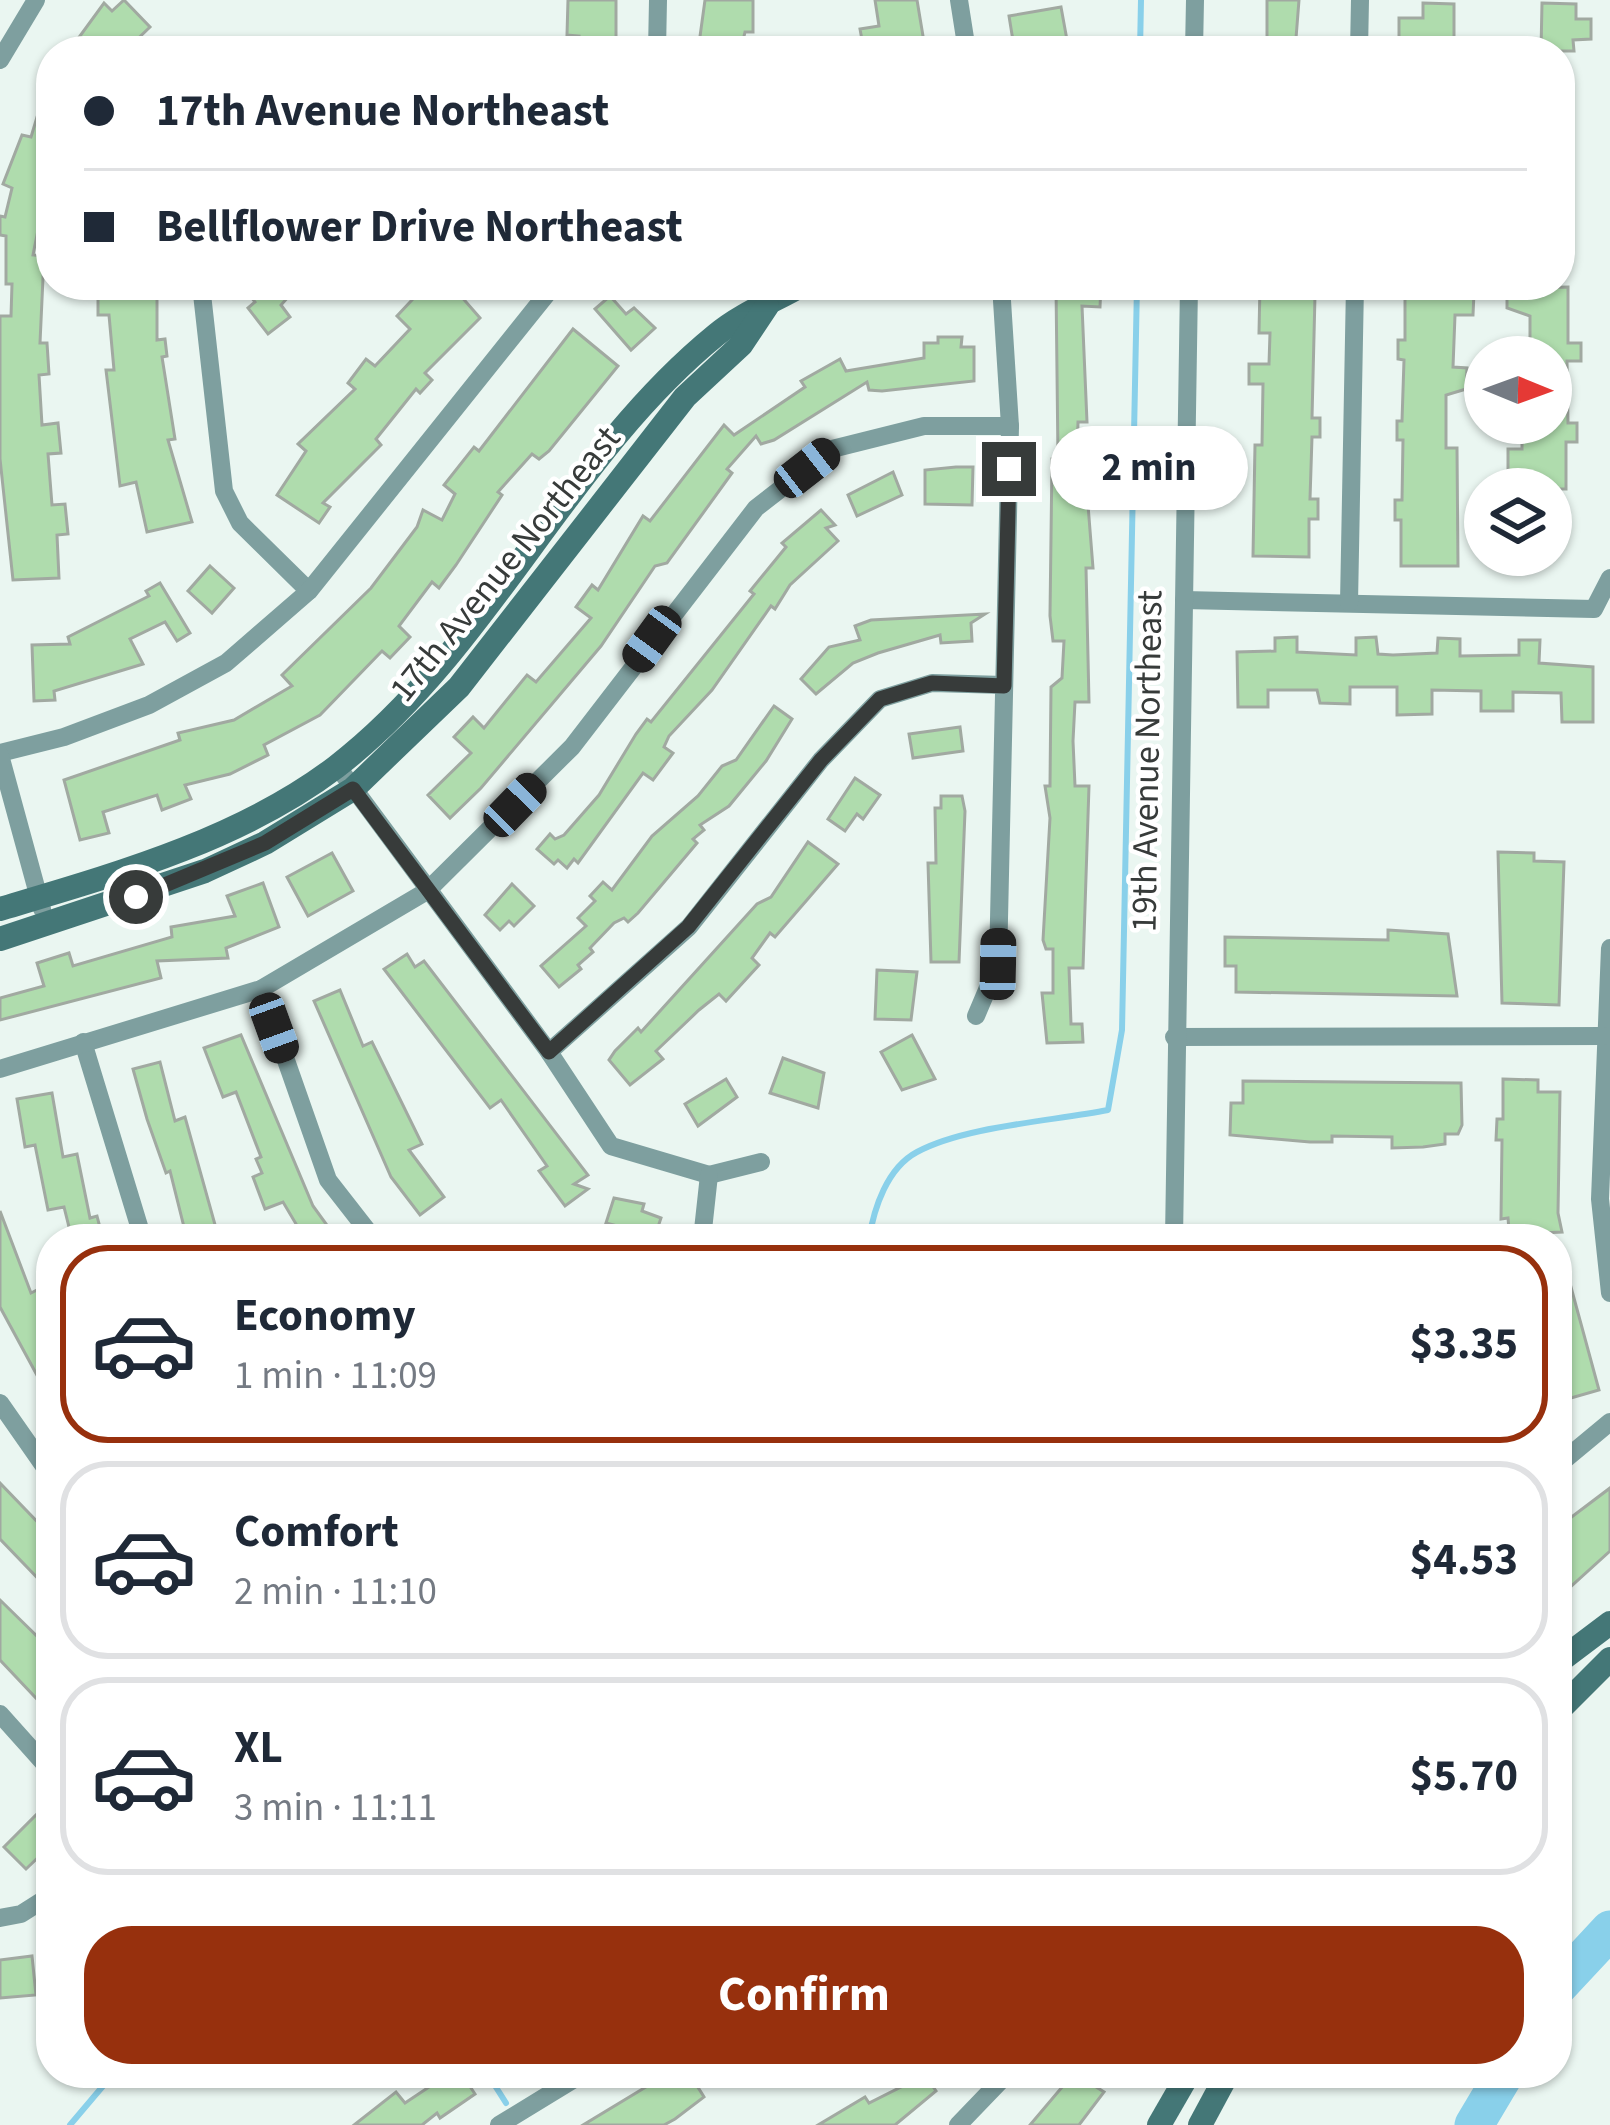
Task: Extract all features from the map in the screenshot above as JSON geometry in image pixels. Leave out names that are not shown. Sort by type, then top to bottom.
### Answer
[{"type":"street","points":[[0,60],[36,0]]},
{"type":"street","points":[[657,36],[658,0]]},
{"type":"street","points":[[959,0],[965,36]]},
{"type":"street","points":[[1194,36],[1195,0]]},
{"type":"street","points":[[1359,36],[1360,0]]},
{"type":"street","points":[[203,300],[224,491],[240,523],[310,591]]},
{"type":"street","points":[[47,925],[0,754],[64,737],[149,705],[226,663],[310,591],[540,300]]},
{"type":"street","name":"17th Avenue Northeast","points":[[0,909],[215,835],[337,766],[437,668],[655,393],[756,300]]},
{"type":"street","name":"17th Avenue Northeast","points":[[0,938],[233,859],[353,789],[459,687],[685,397],[748,338],[760,300]]},
{"type":"street","points":[[976,1016],[998,964],[1010,426],[1002,300]]},
{"type":"street","name":"19th Avenue Northeast","points":[[1174,1224],[1189,300]]},
{"type":"street","points":[[1348,603],[1355,300]]},
{"type":"street","points":[[0,1069],[260,989],[427,891],[572,747],[756,508],[832,448],[924,426],[1010,426]]},
{"type":"street","points":[[1184,600],[1594,609],[1610,578]]},
{"type":"street","points":[[549,1052],[688,927],[821,760],[880,699],[932,683],[1004,686]]},
{"type":"street","points":[[337,766],[549,1052],[611,1146],[709,1175],[761,1162]]},
{"type":"street","points":[[1610,948],[1600,1199],[1610,1293]]},
{"type":"street","points":[[260,989],[328,1180],[362,1224]]},
{"type":"street","points":[[1174,1037],[1604,1036]]},
{"type":"street","points":[[83,1042],[138,1224]]},
{"type":"street","points":[[704,1224],[709,1175]]},
{"type":"street","points":[[0,1403],[36,1455]]},
{"type":"street","points":[[1572,1454],[1610,1422]]},
{"type":"street","points":[[1572,1652],[1610,1623]]},
{"type":"street","points":[[1572,1697],[1610,1659]]},
{"type":"street","points":[[0,1714],[36,1754]]},
{"type":"street","points":[[0,1918],[21,1914],[36,1904]]},
{"type":"street","points":[[499,2125],[559,2088]]},
{"type":"street","points":[[958,2125],[994,2088]]},
{"type":"street","points":[[1160,2125],[1181,2088]]},
{"type":"street","points":[[1200,2125],[1220,2088]]},
{"type":"street","points":[[531,2105],[542,2125]]},
{"type":"building","points":[[124,0],[150,27],[141,36],[80,36],[104,3],[112,11]]},
{"type":"building","points":[[568,0],[616,0],[616,36],[567,35]]},
{"type":"building","points":[[705,0],[753,0],[753,32],[700,36]]},
{"type":"building","points":[[875,0],[917,0],[923,36],[861,36],[860,29],[879,26]]},
{"type":"building","points":[[1267,0],[1299,0],[1296,36],[1267,36]]},
{"type":"building","points":[[1423,3],[1454,4],[1454,36],[1399,36],[1399,18],[1423,18]]},
{"type":"building","points":[[1542,3],[1576,4],[1576,19],[1591,19],[1591,39],[1541,36]]},
{"type":"building","points":[[1061,7],[1066,36],[1012,36],[1009,16]]},
{"type":"building","points":[[36,120],[33,255],[36,300],[42,300],[40,343],[47,343],[49,374],[39,375],[42,425],[58,423],[61,453],[48,454],[52,505],[65,504],[68,534],[57,535],[59,578],[13,580],[0,459],[0,316],[11,316],[12,284],[6,284],[6,236],[0,235],[0,216],[5,217],[12,188],[3,184],[22,135],[31,137]]},
{"type":"building","points":[[98,300],[157,300],[157,340],[165,339],[167,356],[162,357],[175,439],[168,440],[192,522],[147,532],[136,482],[120,486],[106,370],[114,370],[109,315],[98,315]]},
{"type":"building","points":[[286,300],[281,305],[290,317],[268,334],[248,308],[255,302]]},
{"type":"building","points":[[412,300],[464,300],[480,318],[425,373],[432,380],[420,393],[416,389],[376,439],[381,445],[323,503],[330,507],[319,523],[277,495],[306,451],[298,444],[355,389],[348,383],[366,359],[375,366],[410,329],[397,316]]},
{"type":"building","points":[[614,300],[626,314],[634,308],[655,328],[631,350],[595,309]]},
{"type":"building","points":[[1056,300],[1100,300],[1100,307],[1082,306],[1087,422],[1078,422],[1077,460],[1083,460],[1083,473],[1095,473],[1094,505],[1088,505],[1093,568],[1086,568],[1089,702],[1075,702],[1073,741],[1075,786],[1089,786],[1083,968],[1069,968],[1071,1024],[1082,1024],[1083,1042],[1047,1043],[1042,993],[1053,993],[1053,949],[1046,949],[1043,940],[1050,818],[1045,786],[1050,786],[1051,687],[1062,678],[1064,641],[1053,641],[1050,616],[1052,459],[1058,459]]},
{"type":"building","points":[[1260,300],[1315,300],[1312,418],[1320,418],[1320,437],[1312,437],[1310,499],[1318,499],[1318,519],[1309,519],[1309,557],[1253,556],[1255,445],[1262,445],[1263,384],[1249,384],[1249,364],[1269,364],[1270,333],[1259,333]]},
{"type":"building","points":[[1405,300],[1474,300],[1473,315],[1455,315],[1453,367],[1464,368],[1464,390],[1446,395],[1446,448],[1457,448],[1458,566],[1401,566],[1401,520],[1395,520],[1395,500],[1402,500],[1403,440],[1397,440],[1397,421],[1402,421],[1404,360],[1398,359],[1398,340],[1405,340]]},
{"type":"building","points":[[1507,300],[1568,300],[1568,336],[1530,336],[1530,316],[1507,308]]},
{"type":"building","points":[[573,329],[618,366],[549,451],[539,459],[532,454],[498,492],[502,495],[456,565],[439,588],[432,582],[399,626],[410,637],[390,658],[382,651],[320,715],[264,745],[268,755],[230,774],[185,785],[191,799],[162,810],[157,795],[103,812],[109,833],[80,840],[64,780],[180,740],[178,733],[234,720],[292,686],[282,675],[371,588],[417,527],[423,510],[442,520],[455,494],[444,485],[474,447],[479,451]]},
{"type":"building","points":[[938,337],[962,337],[961,347],[974,347],[974,381],[882,391],[869,390],[867,382],[774,440],[761,444],[756,436],[727,469],[732,473],[667,563],[655,566],[601,646],[481,788],[450,818],[428,795],[471,753],[454,737],[473,717],[484,728],[527,675],[536,682],[591,618],[576,607],[592,585],[598,590],[643,516],[650,521],[724,425],[734,435],[805,387],[801,381],[840,359],[846,371],[924,358],[924,343],[938,343]]},
{"type":"building","points":[[1572,343],[1581,343],[1581,361],[1572,361]]},
{"type":"building","points":[[1572,423],[1577,423],[1577,442],[1572,442]]},
{"type":"building","points":[[1522,444],[1566,444],[1566,468],[1508,468],[1508,449],[1522,449]]},
{"type":"building","points":[[973,467],[972,505],[925,504],[925,470]]},
{"type":"building","points":[[893,472],[902,495],[857,516],[848,495]]},
{"type":"building","points":[[821,510],[835,525],[826,528],[838,541],[790,585],[775,609],[771,606],[712,690],[669,736],[664,747],[673,753],[653,780],[643,773],[578,863],[574,859],[567,868],[558,860],[554,864],[537,849],[550,834],[555,839],[564,835],[599,795],[647,719],[651,722],[754,594],[750,591],[786,547],[782,543]]},
{"type":"building","points":[[210,566],[234,588],[212,613],[188,591]]},
{"type":"building","points":[[160,583],[190,633],[177,641],[165,622],[130,639],[143,664],[54,691],[55,700],[34,701],[32,645],[70,644],[68,637],[149,596],[146,591]]},
{"type":"building","points":[[985,614],[971,623],[972,641],[941,643],[940,635],[878,653],[853,663],[816,694],[801,679],[829,647],[860,640],[855,626],[871,620]]},
{"type":"building","points":[[1297,637],[1297,652],[1356,655],[1356,638],[1376,637],[1378,654],[1393,655],[1437,653],[1438,638],[1460,639],[1460,656],[1519,655],[1519,640],[1540,640],[1539,663],[1593,667],[1593,722],[1562,722],[1561,693],[1513,692],[1513,711],[1481,711],[1481,691],[1432,690],[1432,714],[1397,715],[1397,687],[1350,687],[1350,704],[1320,703],[1317,690],[1268,690],[1268,707],[1238,707],[1237,652],[1275,651],[1275,638]]},
{"type":"building","points":[[774,706],[792,719],[766,761],[729,806],[700,825],[704,830],[693,839],[697,843],[638,913],[628,922],[624,918],[614,923],[590,948],[593,952],[578,965],[581,969],[559,987],[541,966],[586,926],[578,918],[595,901],[590,896],[603,882],[612,890],[652,836],[698,796],[722,766],[736,760]]},
{"type":"building","points":[[960,727],[963,751],[913,758],[909,734]]},
{"type":"building","points":[[855,778],[880,795],[863,819],[857,814],[845,831],[828,819]]},
{"type":"building","points":[[941,796],[962,796],[965,811],[959,962],[931,962],[928,863],[936,863],[935,808],[941,808]]},
{"type":"building","points":[[808,842],[838,864],[775,937],[770,933],[752,958],[759,965],[726,1001],[719,994],[699,1010],[656,1051],[663,1059],[630,1085],[609,1060],[615,1051],[638,1028],[641,1032],[757,904],[771,897]]},
{"type":"building","points":[[1498,852],[1534,853],[1534,861],[1564,862],[1559,1005],[1502,1003]]},
{"type":"building","points":[[332,853],[353,891],[308,916],[287,877]]},
{"type":"building","points":[[263,883],[279,927],[226,948],[228,958],[157,961],[161,978],[0,1020],[0,998],[44,986],[37,963],[69,953],[73,966],[172,937],[171,927],[235,916],[227,896]]},
{"type":"building","points":[[512,884],[534,906],[514,926],[509,921],[500,930],[485,915]]},
{"type":"building","points":[[1388,930],[1448,934],[1457,996],[1236,992],[1236,966],[1225,966],[1225,937],[1388,940]]},
{"type":"building","points":[[407,954],[415,967],[424,961],[588,1175],[574,1184],[588,1189],[565,1206],[539,1171],[547,1166],[501,1100],[490,1108],[384,969]]},
{"type":"building","points":[[877,970],[917,972],[911,1020],[875,1019]]},
{"type":"building","points":[[340,990],[363,1046],[372,1042],[422,1144],[409,1150],[444,1197],[420,1215],[391,1177],[314,1001]]},
{"type":"building","points":[[241,1035],[313,1206],[326,1224],[296,1224],[283,1202],[265,1209],[253,1177],[262,1173],[256,1159],[261,1157],[236,1092],[223,1097],[204,1048]]},
{"type":"building","points":[[912,1035],[935,1079],[902,1090],[881,1052]]},
{"type":"building","points":[[783,1058],[824,1073],[818,1108],[770,1093]]},
{"type":"building","points":[[160,1062],[175,1121],[185,1117],[215,1224],[183,1224],[170,1171],[166,1173],[133,1069]]},
{"type":"building","points":[[726,1079],[737,1097],[698,1126],[685,1104]]},
{"type":"building","points":[[1503,1079],[1538,1080],[1538,1092],[1560,1092],[1560,1224],[1508,1224],[1508,1218],[1501,1219],[1502,1140],[1496,1140],[1497,1119],[1503,1119]]},
{"type":"building","points":[[1243,1081],[1461,1083],[1462,1125],[1458,1134],[1445,1134],[1445,1144],[1423,1147],[1392,1148],[1392,1137],[1332,1136],[1332,1142],[1310,1142],[1230,1135],[1231,1103],[1243,1103]]},
{"type":"building","points":[[52,1093],[63,1157],[77,1154],[90,1218],[97,1216],[99,1224],[68,1224],[64,1207],[48,1210],[35,1145],[25,1147],[17,1099]]},
{"type":"building","points":[[614,1198],[644,1204],[642,1211],[661,1218],[659,1224],[606,1223]]},
{"type":"building","points":[[0,1211],[31,1293],[36,1290],[36,1373],[0,1307]]},
{"type":"building","points":[[1572,1291],[1599,1390],[1572,1398]]},
{"type":"building","points":[[0,1483],[36,1520],[36,1576],[0,1539]]},
{"type":"building","points":[[1610,1488],[1610,1551],[1572,1585],[1572,1517]]},
{"type":"building","points":[[0,1600],[36,1635],[36,1698],[0,1660]]},
{"type":"building","points":[[36,1815],[36,1859],[26,1869],[4,1847]]},
{"type":"building","points":[[32,1956],[36,1995],[0,1998],[0,1960]]},
{"type":"building","points":[[428,2088],[471,2088],[475,2094],[422,2125],[354,2125],[396,2092],[405,2103]]},
{"type":"building","points":[[644,2088],[698,2088],[704,2097],[664,2125],[583,2125]]},
{"type":"building","points":[[899,2088],[936,2091],[895,2125],[818,2125],[865,2097],[869,2103]]},
{"type":"building","points":[[1061,2088],[1104,2092],[1079,2125],[1030,2125]]},
{"type":"waterway","points":[[1140,36],[1141,0]]},
{"type":"waterway","points":[[873,1224],[890,1178],[917,1152],[984,1130],[1108,1110],[1122,1030],[1137,300]]},
{"type":"waterway","points":[[1572,1971],[1610,1930]]},
{"type":"waterway","points":[[70,2125],[101,2088]]},
{"type":"waterway","points":[[496,2088],[506,2103]]},
{"type":"waterway","points":[[1474,2125],[1496,2088]]},
{"type":"route","points":[[136,897],[265,843],[353,789],[549,1052],[619,994],[688,927],[821,760],[880,699],[932,683],[1004,686],[1009,469]]}]
